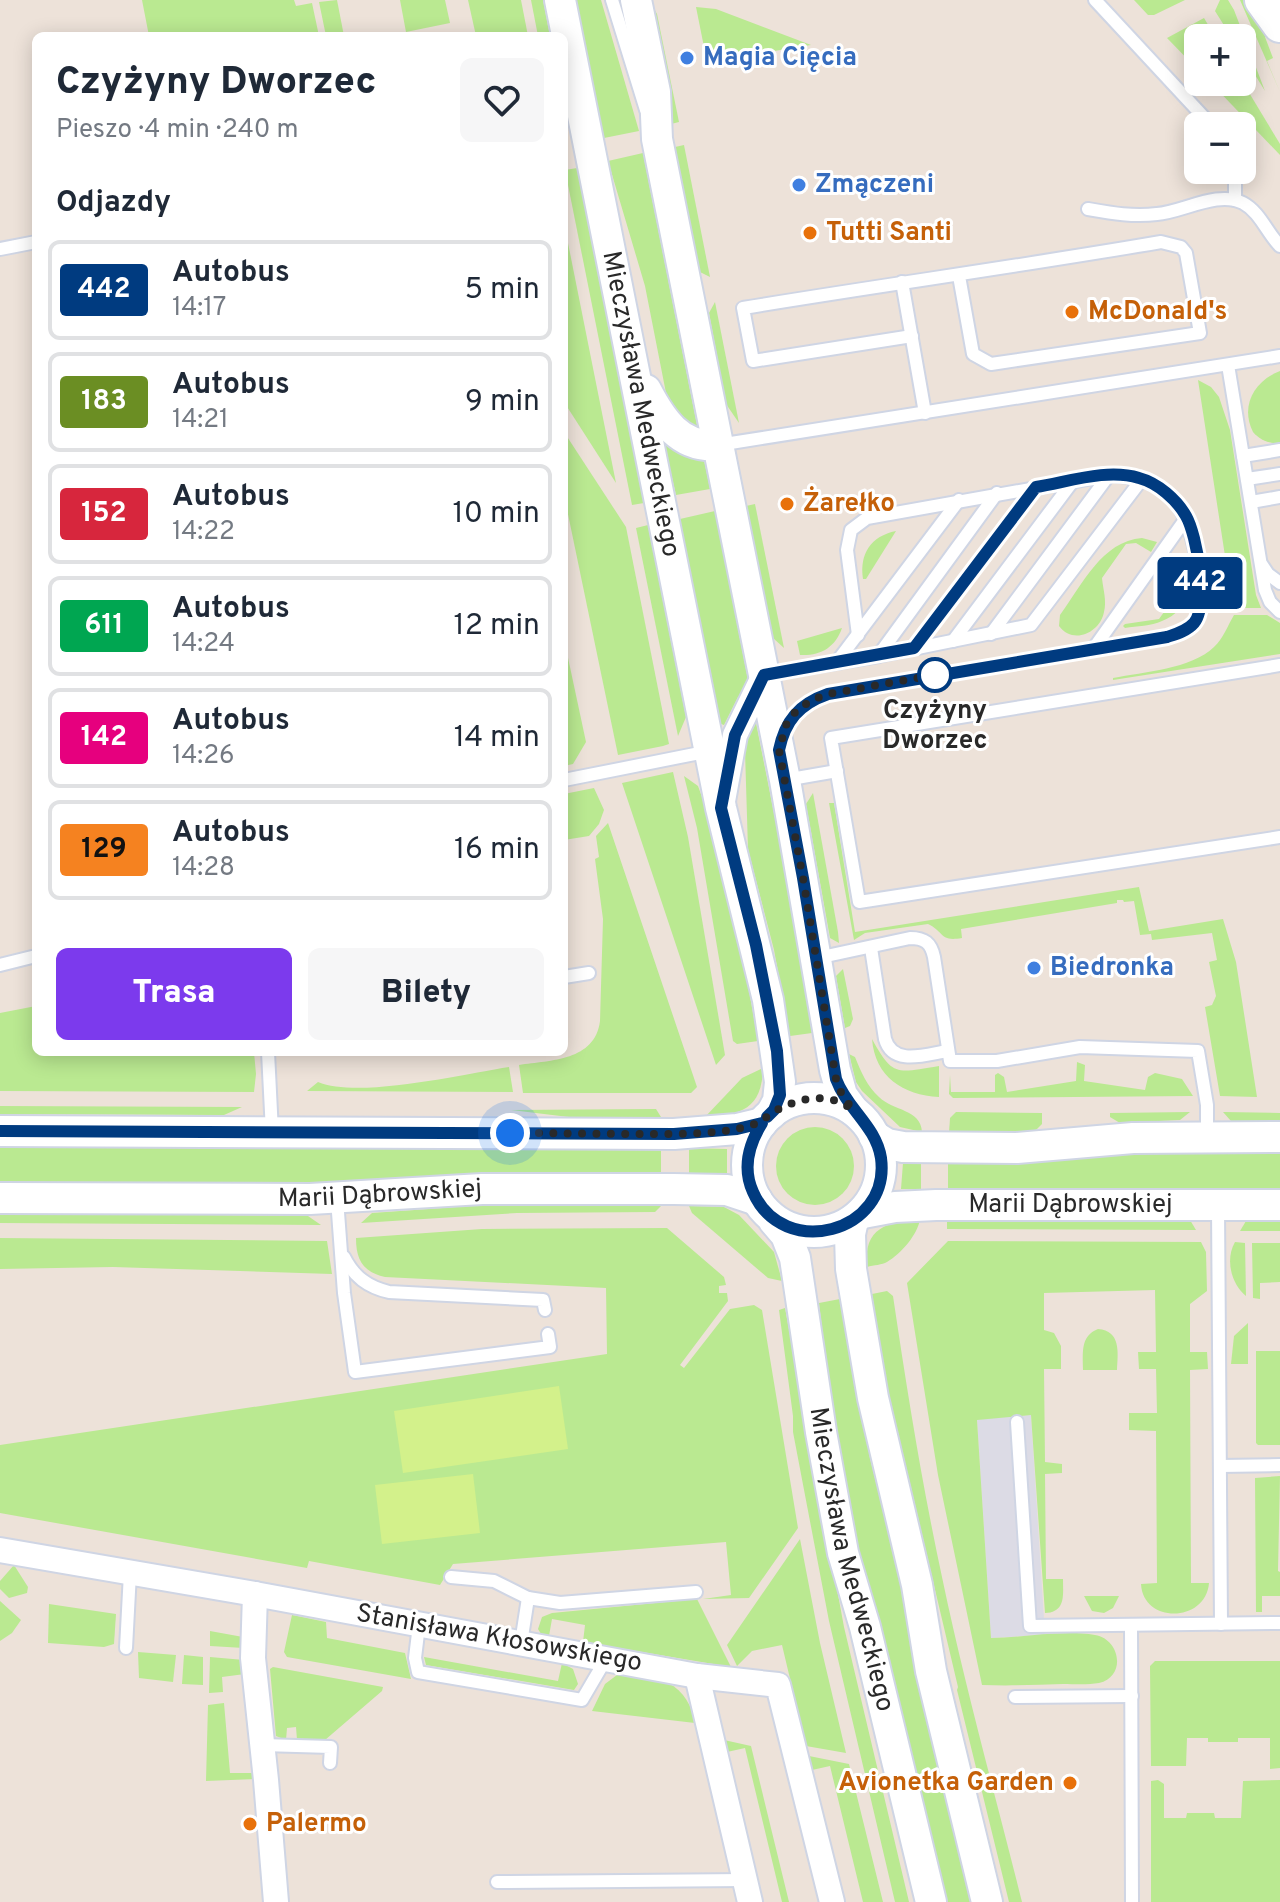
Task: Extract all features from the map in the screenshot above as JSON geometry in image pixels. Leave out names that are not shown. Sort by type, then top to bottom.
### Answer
[{"type":"main road","points":[[1262,0],[1280,25]]},
{"type":"street","name":"Mieczysława Medweckiego","points":[[560,0],[566,32]]},
{"type":"street","points":[[636,0],[655,92],[657,139],[785,780],[836,1079],[842,1095],[874,1136],[880,1154],[882,1174],[877,1192],[858,1217],[833,1228],[813,1232],[788,1228],[765,1211],[749,1182],[747,1161],[752,1142],[766,1118]]},
{"type":"street","name":"Mieczysława Medweckiego","points":[[568,40],[721,808],[756,945],[777,1051],[780,1089],[778,1101],[766,1118]]},
{"type":"street","points":[[633,367],[656,410],[674,431],[700,445],[718,445]]},
{"type":"street","name":"Mieczysława Medweckiego","points":[[721,808],[735,735],[764,675]]},
{"type":"street","points":[[0,1131],[674,1134],[737,1129],[810,1098],[838,1101],[853,1110]]},
{"type":"street","points":[[874,1136],[895,1146],[977,1148],[1017,1148],[1133,1138],[1280,1137]]},
{"type":"street","name":"Marii Dąbrowskiej","points":[[0,1198],[337,1199],[482,1189],[674,1189],[734,1191],[765,1211]]},
{"type":"street","name":"Marii Dąbrowskiej","points":[[858,1217],[895,1207],[936,1205],[1280,1205]]},
{"type":"street","name":"Mieczysława Medweckiego","points":[[765,1211],[786,1235],[795,1258],[843,1553],[865,1627],[931,1902]]},
{"type":"street","name":"Mieczysława Medweckiego","points":[[858,1217],[850,1234],[851,1269],[873,1398],[917,1585],[931,1671],[987,1902]]},
{"type":"street","name":"Stanisława Kłosowskiego","points":[[0,1550],[697,1676],[778,1685],[832,1902]]},
{"type":"street","points":[[255,1594],[253,1658],[276,1902]]},
{"type":"street","points":[[697,1676],[748,1891]]},
{"type":"lane","points":[[612,0],[640,95],[657,139]]},
{"type":"lane","points":[[1095,0],[1199,112]]},
{"type":"lane","points":[[1235,184],[1235,200]]},
{"type":"lane","points":[[1088,209],[1121,215],[1152,215],[1216,200],[1235,200],[1252,209],[1280,246]]},
{"type":"lane","points":[[912,336],[753,361],[743,308],[1168,242],[1181,247],[1186,253],[1200,333],[991,364],[973,354],[959,276]]},
{"type":"lane","points":[[0,249],[32,243]]},
{"type":"lane","points":[[902,282],[925,413]]},
{"type":"lane","points":[[718,445],[1279,357]]},
{"type":"lane","points":[[1228,365],[1267,596],[1280,612]]},
{"type":"lane","points":[[1243,456],[1280,450]]},
{"type":"lane","points":[[1247,479],[1280,474]]},
{"type":"lane","points":[[991,634],[1109,475]]},
{"type":"lane","points":[[779,750],[786,725],[796,711],[828,694],[1167,637],[1193,624],[1202,598],[1194,539],[1187,517],[1168,495],[1142,479],[1109,475],[867,518],[851,530],[847,542],[858,635]]},
{"type":"lane","points":[[764,675],[1026,627],[1037,619],[1142,479]]},
{"type":"lane","points":[[953,641],[1073,481]]},
{"type":"lane","points":[[914,648],[1036,487]]},
{"type":"lane","points":[[878,656],[997,493]]},
{"type":"lane","points":[[1251,502],[1280,497]]},
{"type":"lane","points":[[836,663],[959,500]]},
{"type":"lane","points":[[1094,648],[1187,517]]},
{"type":"lane","points":[[1261,562],[1276,579]]},
{"type":"lane","points":[[1280,665],[831,738],[859,902],[1280,837]]},
{"type":"lane","points":[[568,779],[710,751]]},
{"type":"lane","points":[[785,780],[837,771]]},
{"type":"lane","points":[[817,958],[920,938],[932,947],[950,1061],[997,1061],[1080,1047],[1198,1051],[1207,1105],[1207,1137]]},
{"type":"lane","points":[[871,948],[885,1039],[890,1050],[905,1057],[948,1051]]},
{"type":"lane","points":[[0,965],[32,957]]},
{"type":"lane","points":[[568,976],[589,973]]},
{"type":"lane","points":[[268,1056],[272,1132]]},
{"type":"lane","points":[[337,1199],[344,1293],[355,1372],[550,1347],[548,1334]]},
{"type":"lane","points":[[1218,1205],[1221,1624]]},
{"type":"lane","points":[[342,1254],[356,1277],[378,1290],[543,1300],[545,1310]]},
{"type":"lane","points":[[1017,1422],[1030,1626],[1280,1623]]},
{"type":"lane","points":[[1220,1466],[1280,1465]]},
{"type":"lane","points":[[126,1648],[130,1573]]},
{"type":"lane","points":[[451,1577],[494,1581],[528,1598],[560,1603],[696,1592]]},
{"type":"lane","points":[[521,1643],[528,1598]]},
{"type":"lane","points":[[419,1625],[415,1658],[418,1672],[582,1700],[606,1659]]},
{"type":"lane","points":[[1131,1626],[1132,1902]]},
{"type":"lane","points":[[1015,1697],[1132,1696]]},
{"type":"lane","points":[[262,1745],[331,1747],[330,1763]]},
{"type":"lane","points":[[497,1882],[748,1891]]},
{"type":"shaded area","points":[[1031,1415],[1045,1635],[991,1638],[977,1419]]},
{"type":"green space","points":[[142,0],[294,0],[296,6],[312,3],[318,32],[148,32]]},
{"type":"green space","points":[[337,0],[343,32],[325,32],[319,2]]},
{"type":"green space","points":[[400,0],[445,0],[450,23],[406,32]]},
{"type":"green space","points":[[468,0],[521,0],[527,32],[475,32]]},
{"type":"green space","points":[[531,0],[543,0],[549,32],[537,32]]},
{"type":"green space","points":[[576,0],[601,0],[639,131],[604,138]]},
{"type":"green space","points":[[649,0],[657,14],[679,122],[671,124]]},
{"type":"green space","points":[[1134,0],[1185,0],[1148,15]]},
{"type":"green space","points":[[1220,0],[1228,0],[1239,24],[1223,24],[1215,11]]},
{"type":"green space","points":[[1240,0],[1251,0],[1273,33],[1265,37],[1273,58],[1267,61],[1280,92],[1256,37],[1256,24],[1250,24]]},
{"type":"green space","points":[[696,7],[716,9],[811,45],[707,62]]},
{"type":"green space","points":[[1204,18],[1208,24],[1193,24]]},
{"type":"green space","points":[[1184,29],[1184,56],[1167,38]]},
{"type":"green space","points":[[1256,67],[1265,91],[1256,77]]},
{"type":"green space","points":[[1223,96],[1251,96],[1280,144],[1280,155],[1256,130],[1256,112],[1239,112]]},
{"type":"green space","points":[[684,145],[710,277],[700,272],[675,147]]},
{"type":"green space","points":[[643,153],[698,430],[685,425],[666,393],[645,286],[608,161]]},
{"type":"green space","points":[[577,168],[644,503],[632,505],[568,185],[568,170]]},
{"type":"green space","points":[[568,243],[616,483],[568,408]]},
{"type":"green space","points":[[715,302],[739,423],[726,404],[709,313]]},
{"type":"green space","points":[[1280,371],[1280,443],[1272,443],[1253,432],[1249,422],[1249,404],[1263,381]]},
{"type":"green space","points":[[1198,380],[1211,387],[1219,397],[1230,430],[1256,595],[1261,608],[1233,608]]},
{"type":"green space","points":[[568,438],[626,527],[669,744],[618,755],[568,514]]},
{"type":"green space","points":[[664,443],[704,460],[710,489],[676,495]]},
{"type":"green space","points":[[755,504],[784,648],[773,638],[746,506]]},
{"type":"green space","points":[[715,511],[749,685],[738,697],[724,725],[721,724],[680,519]]},
{"type":"green space","points":[[648,525],[686,717],[678,736],[636,528]]},
{"type":"green space","points":[[896,531],[866,579],[863,579],[863,562],[869,548],[880,537]]},
{"type":"green space","points":[[1142,538],[1157,542],[1151,552],[1136,543],[1126,544],[1102,578],[1105,608],[1097,626],[1085,634],[1065,632],[1059,626],[1060,615],[1094,566],[1115,547]]},
{"type":"green space","points":[[1177,556],[1186,584],[1183,602],[1178,610],[1158,623],[1125,628],[1125,624],[1159,619],[1182,587],[1180,575],[1167,566]]},
{"type":"green space","points":[[1234,615],[1267,615],[1280,623],[1280,654],[1113,680],[1193,660],[1214,647]]},
{"type":"green space","points":[[842,628],[826,649],[800,655],[797,641]]},
{"type":"green space","points":[[568,658],[586,742],[573,764],[568,765]]},
{"type":"green space","points":[[755,718],[786,873],[812,1033],[790,1036],[774,950],[748,849],[745,751]]},
{"type":"green space","points":[[673,772],[688,837],[725,1055],[716,1065],[622,783]]},
{"type":"green space","points":[[684,776],[698,786],[702,797],[747,979],[758,1041],[737,1044],[733,1041],[697,828]]},
{"type":"green space","points":[[594,788],[604,810],[599,824],[589,836],[568,839],[568,793]]},
{"type":"green space","points":[[813,793],[839,943],[830,938],[806,804]]},
{"type":"green space","points":[[829,803],[834,803],[855,932],[1139,887],[1149,931],[1223,919],[1236,962],[1257,1097],[1220,1096],[1205,1007],[1212,1005],[1216,996],[1209,962],[1217,960],[1212,933],[1152,940],[1151,934],[1140,935],[1134,901],[1117,900],[1117,903],[961,929],[962,938],[946,937],[928,924],[865,933],[854,940]]},
{"type":"green space","points":[[608,823],[697,1087],[691,1093],[523,1093],[519,1065],[570,1056],[590,1044],[596,1034],[600,1021],[603,919],[595,859],[599,857],[596,836]]},
{"type":"green space","points":[[843,969],[853,1019],[850,1026],[845,1028],[836,976]]},
{"type":"green space","points":[[32,1007],[32,1056],[254,1056],[254,1092],[0,1091],[0,1013]]},
{"type":"green space","points":[[872,1039],[885,1060],[897,1069],[904,1071],[939,1066],[939,1097],[914,1092],[893,1082],[879,1064]]},
{"type":"green space","points":[[849,1054],[855,1057],[875,1093],[917,1119],[922,1132],[900,1127],[862,1091],[856,1082]]},
{"type":"green space","points":[[1077,1062],[1085,1065],[1084,1081],[1145,1090],[1148,1077],[1155,1073],[1182,1079],[1193,1096],[953,1098],[949,1094],[950,1075],[951,1092],[995,1092],[995,1075],[998,1073],[1004,1077],[1007,1092],[1076,1081]]},
{"type":"green space","points":[[509,1067],[513,1092],[307,1091],[318,1082],[336,1087],[384,1087]]},
{"type":"green space","points":[[763,1068],[759,1093],[747,1107],[729,1114],[705,1117],[742,1078]]},
{"type":"green space","points":[[0,1106],[242,1107],[224,1115],[0,1114]]},
{"type":"green space","points":[[656,1109],[661,1117],[577,1118],[511,1110]]},
{"type":"green space","points":[[956,1112],[1042,1113],[1042,1124],[1034,1132],[949,1133],[950,1118]]},
{"type":"green space","points":[[1190,1112],[1180,1120],[1120,1123],[1110,1117],[1110,1113]]},
{"type":"green space","points":[[1223,1112],[1280,1113],[1280,1121],[1231,1121]]},
{"type":"green space","points":[[815,1127],[830,1130],[843,1138],[851,1151],[854,1166],[851,1181],[843,1194],[830,1202],[815,1205],[800,1202],[787,1194],[779,1181],[776,1166],[779,1151],[787,1138],[800,1130]]},
{"type":"green space","points":[[0,1145],[661,1148],[661,1175],[504,1174],[330,1185],[0,1184]]},
{"type":"green space","points":[[689,1148],[727,1149],[727,1174],[689,1175]]},
{"type":"green space","points":[[1157,1152],[1280,1152],[1280,1191],[948,1189],[948,1163],[1026,1163]]},
{"type":"green space","points":[[921,1162],[921,1189],[901,1189],[903,1163]]},
{"type":"green space","points":[[485,1205],[661,1206],[655,1212],[517,1213],[361,1223],[372,1213]]},
{"type":"green space","points":[[689,1206],[724,1207],[739,1215],[774,1252],[782,1281],[768,1278],[692,1213]]},
{"type":"green space","points":[[0,1213],[308,1216],[321,1225],[0,1223]]},
{"type":"green space","points":[[920,1219],[912,1237],[898,1254],[885,1263],[867,1267],[869,1243],[880,1229],[898,1222]]},
{"type":"green space","points":[[947,1220],[1190,1220],[1196,1230],[947,1229]]},
{"type":"green space","points":[[1246,1221],[1280,1222],[1280,1231],[1240,1231]]},
{"type":"green space","points":[[667,1228],[724,1277],[726,1285],[719,1286],[719,1293],[727,1293],[728,1301],[680,1365],[684,1368],[730,1309],[754,1305],[762,1310],[798,1528],[749,1598],[703,1599],[731,1595],[726,1542],[453,1564],[440,1585],[309,1561],[307,1568],[0,1513],[0,1445],[607,1354],[606,1288],[385,1277],[371,1272],[362,1264],[356,1238],[482,1229]]},
{"type":"green space","points":[[0,1238],[327,1241],[332,1274],[113,1267],[0,1269]]},
{"type":"green space","points":[[948,1241],[1201,1242],[1206,1252],[1207,1291],[1190,1304],[1190,1352],[1207,1352],[1208,1369],[1190,1370],[1191,1583],[1209,1583],[1205,1596],[1197,1606],[1175,1614],[1163,1612],[1144,1597],[1141,1584],[1157,1583],[1156,1431],[1129,1430],[1129,1413],[1157,1413],[1156,1369],[1139,1369],[1138,1352],[1156,1352],[1155,1290],[1044,1293],[1044,1330],[1054,1333],[1061,1346],[1061,1369],[1044,1369],[1045,1462],[1062,1464],[1062,1473],[1045,1474],[1046,1579],[1063,1579],[1062,1602],[1057,1610],[1045,1613],[1031,1415],[977,1420],[991,1638],[1069,1633],[1103,1638],[1115,1650],[1117,1666],[1108,1679],[1099,1683],[982,1685],[938,1475],[907,1283]]},
{"type":"green space","points":[[1235,1242],[1245,1243],[1246,1296],[1231,1271],[1230,1256]]},
{"type":"green space","points":[[1252,1243],[1280,1243],[1280,1282],[1260,1283],[1260,1299],[1253,1298]]},
{"type":"green space","points":[[887,1291],[893,1296],[921,1472],[951,1618],[1022,1902],[1009,1902],[886,1382],[872,1294]]},
{"type":"green space","points":[[840,1299],[870,1458],[979,1902],[939,1902],[862,1575],[832,1412],[819,1303]]},
{"type":"green space","points":[[785,1308],[844,1627],[909,1902],[895,1902],[829,1621],[793,1432],[779,1310]]},
{"type":"green space","points":[[1248,1323],[1248,1364],[1231,1364],[1234,1336]]},
{"type":"green space","points":[[1098,1329],[1114,1338],[1117,1370],[1083,1370],[1085,1341]]},
{"type":"green space","points":[[1256,1351],[1280,1351],[1280,1445],[1256,1443]]},
{"type":"green space","points":[[559,1386],[568,1449],[403,1473],[394,1411]]},
{"type":"green space","points":[[473,1474],[480,1533],[382,1544],[375,1485]]},
{"type":"green space","points":[[1280,1476],[1280,1596],[1262,1596],[1262,1612],[1256,1612],[1255,1478]]},
{"type":"green space","points":[[800,1539],[846,1753],[806,1746],[782,1645],[752,1651],[737,1666],[727,1645]]},
{"type":"green space","points":[[14,1565],[28,1587],[27,1593],[9,1598],[0,1589],[0,1581]]},
{"type":"green space","points":[[1084,1596],[1119,1596],[1113,1608],[1104,1613],[1092,1611]]},
{"type":"green space","points":[[697,1599],[731,1667],[583,1642],[585,1625],[552,1619],[549,1636],[541,1634],[538,1629],[542,1617],[552,1613]]},
{"type":"green space","points":[[0,1601],[21,1620],[12,1633],[0,1641]]},
{"type":"green space","points":[[49,1604],[116,1614],[114,1644],[104,1647],[48,1643]]},
{"type":"green space","points":[[292,1615],[326,1622],[327,1638],[405,1653],[411,1679],[287,1657],[284,1652]]},
{"type":"green space","points":[[210,1631],[243,1637],[244,1648],[210,1646]]},
{"type":"green space","points":[[138,1652],[176,1655],[173,1682],[139,1678]]},
{"type":"green space","points":[[184,1655],[203,1657],[203,1685],[182,1684]]},
{"type":"green space","points":[[210,1657],[244,1660],[245,1674],[222,1677],[223,1692],[209,1693]]},
{"type":"green space","points":[[424,1657],[558,1681],[562,1663],[573,1669],[578,1684],[574,1690],[426,1665]]},
{"type":"green space","points":[[1155,1661],[1280,1661],[1280,1768],[1270,1769],[1270,1738],[1208,1742],[1208,1738],[1187,1738],[1186,1766],[1151,1766],[1150,1666]]},
{"type":"green space","points":[[273,1667],[383,1687],[325,1740],[297,1740],[296,1727],[287,1728],[286,1740],[276,1736],[270,1669]]},
{"type":"green space","points":[[617,1675],[674,1686],[686,1700],[695,1723],[592,1711],[605,1684]]},
{"type":"green space","points":[[224,1703],[230,1773],[257,1773],[257,1779],[206,1781],[208,1705]]},
{"type":"green space","points":[[724,1740],[751,1746],[789,1902],[782,1902],[745,1748],[727,1752]]},
{"type":"green space","points":[[809,1756],[849,1764],[883,1902],[863,1902],[830,1766],[812,1770]]},
{"type":"green space","points":[[1158,1780],[1164,1784],[1164,1818],[1186,1818],[1187,1813],[1214,1813],[1215,1818],[1241,1818],[1243,1781],[1280,1780],[1280,1902],[1151,1902],[1151,1781]]},
{"type":"bus line","name":"442","points":[[0,1131],[674,1134],[737,1129],[762,1123],[752,1142],[747,1170],[757,1200],[770,1217],[788,1228],[813,1232],[853,1220],[863,1213],[877,1192],[882,1174],[880,1154],[874,1136],[846,1101],[836,1079],[779,750],[786,725],[796,711],[828,694],[1167,637],[1186,629],[1198,616],[1202,598],[1194,539],[1187,517],[1168,495],[1151,483],[1135,477],[1109,475],[1036,487],[914,648],[764,675],[735,735],[721,808],[756,945],[780,1070],[780,1095],[774,1110],[767,1117]]},
{"type":"place","name":"Magia Cięcia","points":[[687,58]]},
{"type":"place","name":"Zmączeni","points":[[799,185]]},
{"type":"place","name":"Tutti Santi","points":[[810,233]]},
{"type":"place","name":"McDonald's","points":[[1072,312]]},
{"type":"place","name":"Żarełko","points":[[787,504]]},
{"type":"place","name":"Czyżyny Dworzec","points":[[935,675]]},
{"type":"place","name":"Biedronka","points":[[1034,968]]},
{"type":"place","name":"Avionetka Garden","points":[[1070,1783]]},
{"type":"place","name":"Palermo","points":[[250,1824]]},
{"type":"route","points":[[510,1133],[674,1134],[737,1129],[762,1123],[779,1109],[810,1098],[838,1101],[853,1110],[842,1095],[836,1079],[779,750],[790,718],[812,700],[828,694],[940,674],[935,675]]}]
